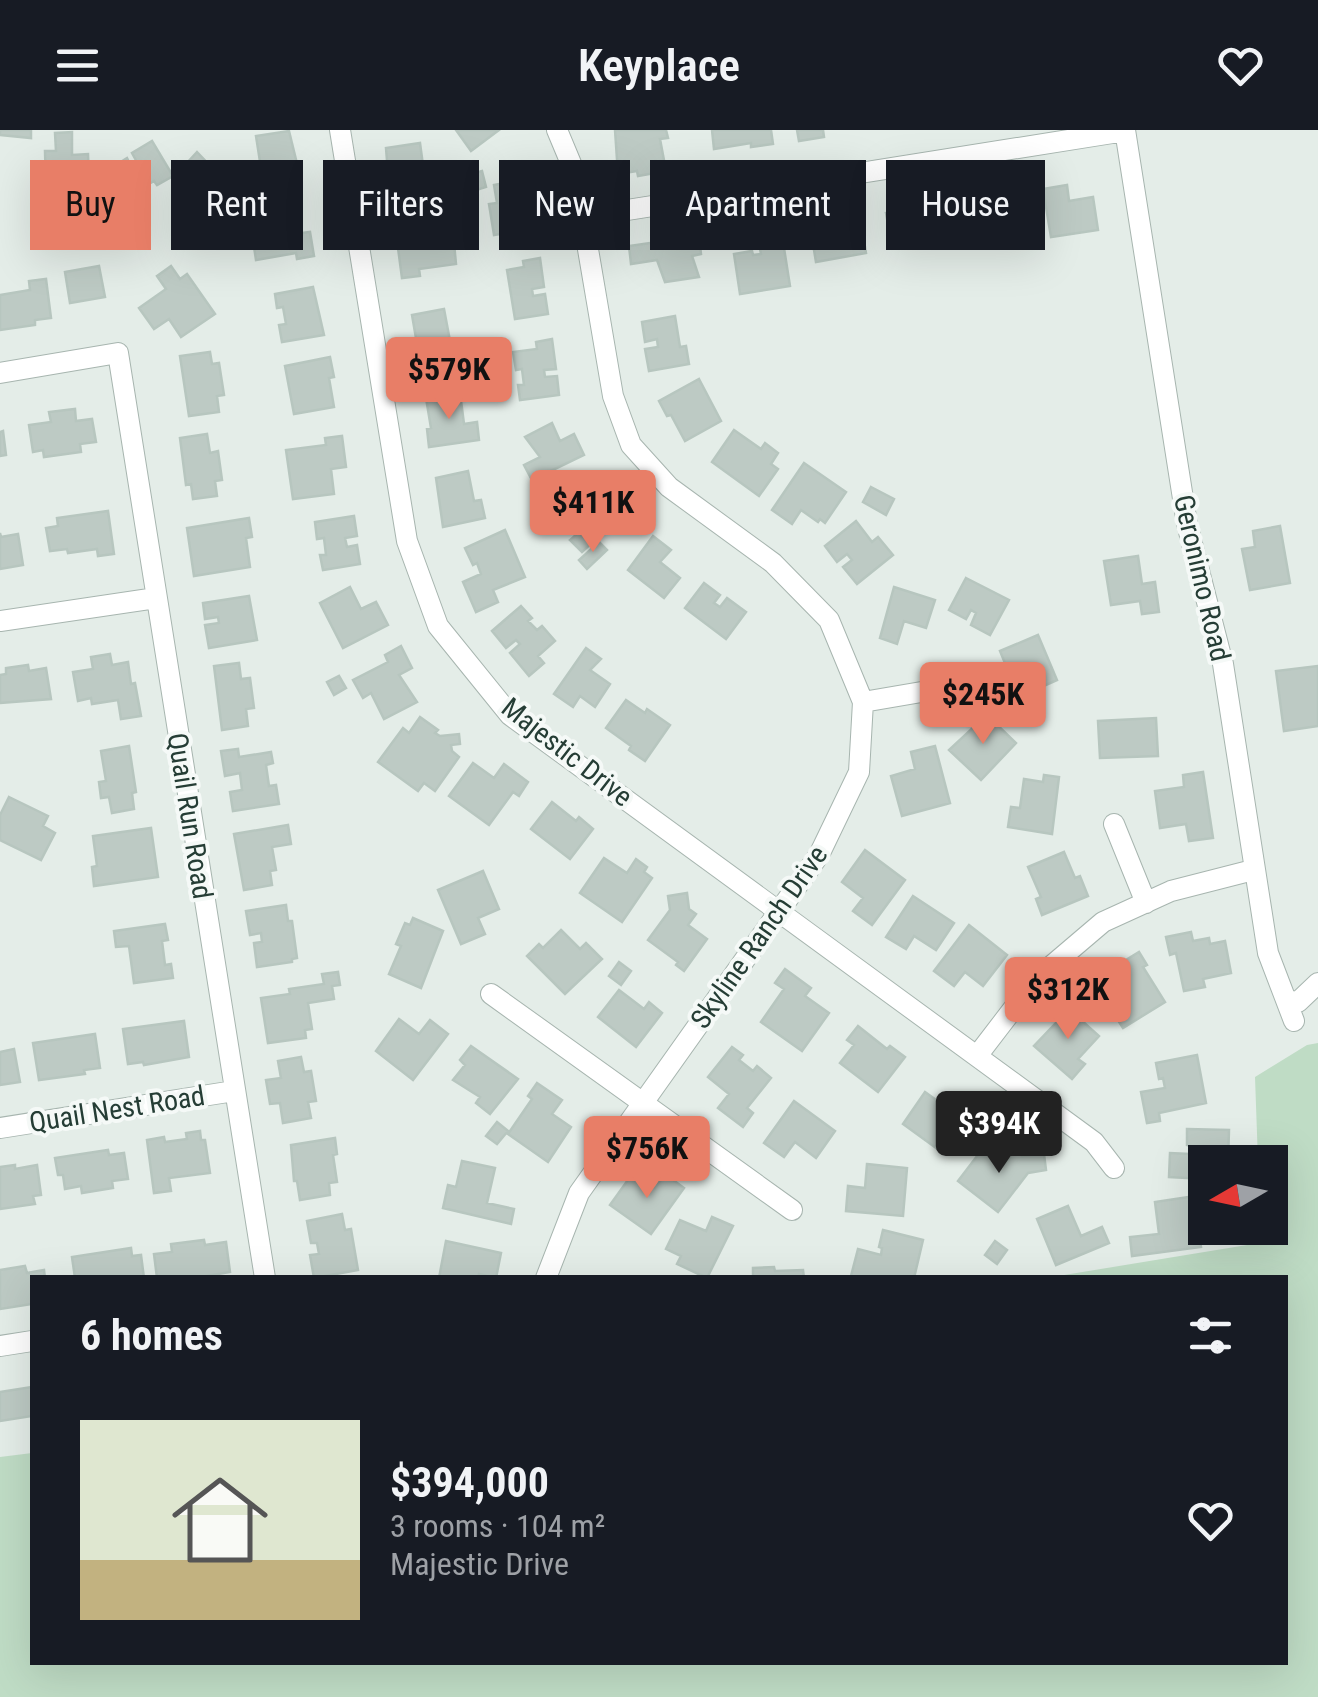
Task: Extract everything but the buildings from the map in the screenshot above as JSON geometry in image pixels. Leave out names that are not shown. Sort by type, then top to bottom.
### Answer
[{"type":"street","name":"Majestic Drive","points":[[340,130],[406,541],[438,626],[510,715],[1094,1142],[1114,1168]]},
{"type":"street","name":"Skyline Ranch Drive","points":[[557,130],[570,160]]},
{"type":"street","points":[[630,209],[1125,131]]},
{"type":"street","name":"Geronimo Road","points":[[1125,131],[1187,524],[1222,664],[1268,953],[1294,1021]]},
{"type":"street","name":"Skyline Ranch Drive","points":[[547,1275],[579,1193],[820,855],[859,772],[863,702],[829,620],[773,563],[669,487],[631,445],[613,396],[588,250]]},
{"type":"street","name":"Quail Run Road","points":[[0,372],[118,353],[265,1275]]},
{"type":"street","points":[[0,622],[156,598]]},
{"type":"street","points":[[863,702],[939,689]]},
{"type":"street","points":[[1114,824],[1146,903]]},
{"type":"street","points":[[977,1056],[1036,979],[1103,922],[1172,892],[1253,870]]},
{"type":"street","points":[[1286,1000],[1298,1002],[1318,983]]},
{"type":"street","points":[[492,994],[792,1210]]},
{"type":"street","name":"Quail Nest Road","points":[[0,1128],[234,1090]]},
{"type":"street","points":[[0,1346],[30,1341]]},
{"type":"green space","points":[[1318,1043],[1318,1697],[0,1697],[0,1457],[30,1453],[30,1665],[1288,1665],[1288,1275],[1064,1275],[1247,1245],[1288,1245],[1288,1145],[1257,1145],[1255,1077],[1307,1045]]}]
